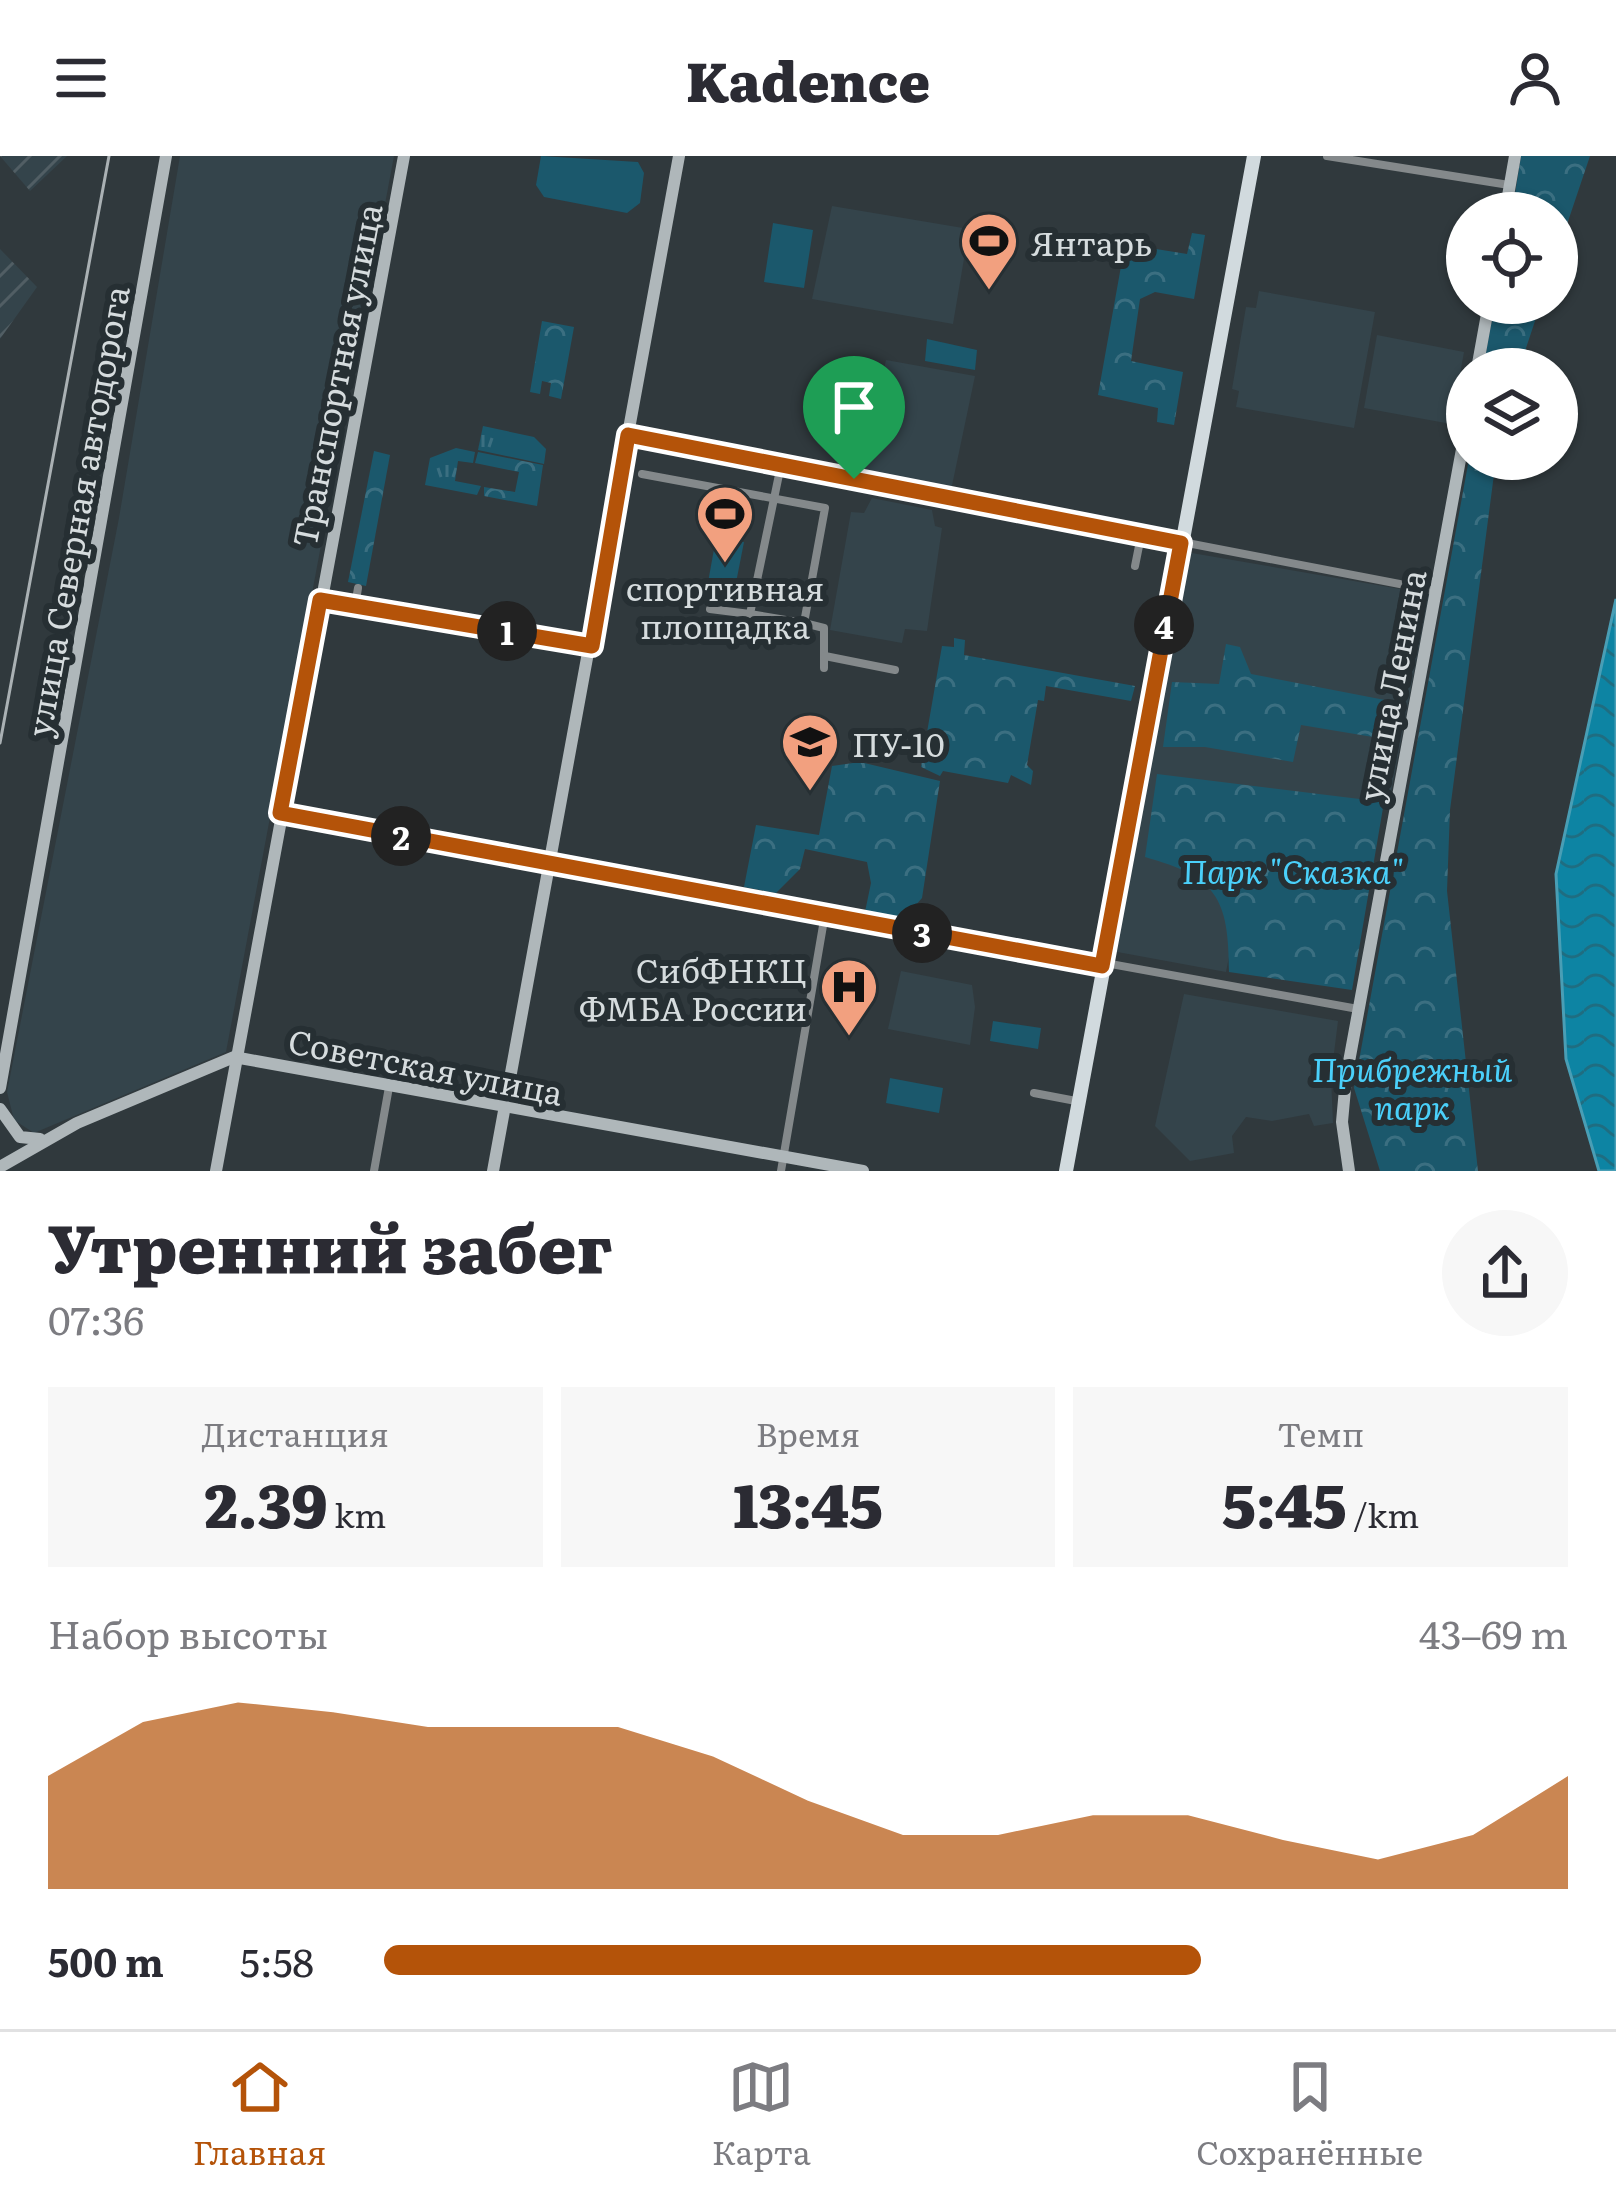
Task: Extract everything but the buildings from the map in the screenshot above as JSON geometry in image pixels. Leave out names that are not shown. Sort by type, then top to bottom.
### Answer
[{"type":"main road","points":[[1066,1171],[1254,156]]},
{"type":"street","name":"улица Северная автодорога","points":[[0,1088],[166,156]]},
{"type":"street","name":"Транспортная улица","points":[[216,1171],[404,156]]},
{"type":"street","points":[[493,1171],[680,156]]},
{"type":"street","points":[[1327,156],[1510,185]]},
{"type":"street","points":[[1509,192],[1515,156]]},
{"type":"street","points":[[616,413],[632,416]]},
{"type":"street","points":[[628,435],[1436,591]]},
{"type":"street","points":[[750,614],[781,465]]},
{"type":"street","points":[[642,475],[825,508],[804,623]]},
{"type":"street","name":"улица Ленина","points":[[1348,1171],[1342,1122],[1358,1009],[1456,480]]},
{"type":"street","points":[[1135,566],[1142,536]]},
{"type":"street","points":[[355,606],[358,588]]},
{"type":"street","points":[[320,600],[592,646]]},
{"type":"street","points":[[710,609],[824,628],[824,668]]},
{"type":"street","points":[[825,656],[895,670]]},
{"type":"street","points":[[280,813],[1358,1009]]},
{"type":"street","points":[[782,1164],[825,914]]},
{"type":"street","points":[[2,1167],[47,1138],[234,1057]]},
{"type":"street","name":"Советская улица","points":[[234,1057],[503,1105],[782,1164],[863,1171]]},
{"type":"street","points":[[374,1171],[389,1087]]},
{"type":"street","points":[[1034,1093],[1076,1101]]},
{"type":"street","points":[[0,1108],[20,1137],[47,1138]]},
{"type":"shaded area","points":[[0,156],[67,156],[30,191]]},
{"type":"shaded area","points":[[180,156],[394,156],[226,1052],[34,1133],[14,1120],[7,1092],[119,518]]},
{"type":"shaded area","points":[[832,206],[969,229],[953,324],[812,299]]},
{"type":"shaded area","points":[[0,249],[37,287],[0,339]]},
{"type":"shaded area","points":[[1259,291],[1375,312],[1354,428],[1236,407],[1239,391],[1232,389],[1246,307],[1256,308]]},
{"type":"shaded area","points":[[1377,335],[1446,348],[1446,423],[1364,408]]},
{"type":"shaded area","points":[[886,360],[975,376],[950,495],[861,477]]},
{"type":"shaded area","points":[[872,498],[932,510],[935,526],[942,528],[927,631],[905,629],[902,643],[830,630],[851,512],[864,513]]},
{"type":"shaded area","points":[[1186,552],[1429,594],[1388,808],[1261,794],[1226,972],[1112,951]]},
{"type":"shaded area","points":[[901,971],[972,985],[975,1007],[970,1045],[888,1029]]},
{"type":"shaded area","points":[[1184,994],[1338,1021],[1331,1077],[1333,1123],[1314,1126],[1309,1114],[1272,1121],[1246,1117],[1232,1136],[1234,1153],[1190,1161],[1155,1126]]},
{"type":"green space","points":[[541,156],[638,162],[644,173],[640,203],[627,213],[544,197],[536,185]]},
{"type":"green space","points":[[1521,156],[1590,156],[1578,192],[1515,192]]},
{"type":"green space","points":[[773,223],[813,230],[804,288],[764,282]]},
{"type":"green space","points":[[1192,233],[1205,235],[1194,299],[1155,292],[1140,299],[1131,361],[1183,372],[1174,425],[1157,422],[1158,408],[1098,395],[1125,244],[1187,254]]},
{"type":"green space","points":[[542,321],[574,327],[561,399],[549,396],[551,383],[542,381],[540,394],[530,392]]},
{"type":"green space","points":[[1491,324],[1534,324],[1526,348],[1487,348]]},
{"type":"green space","points":[[927,339],[977,350],[975,370],[925,361]]},
{"type":"green space","points":[[483,426],[534,437],[546,449],[544,464],[478,450]]},
{"type":"green space","points":[[456,448],[475,452],[473,463],[458,461],[455,481],[481,486],[477,495],[425,485],[430,458]]},
{"type":"green space","points":[[374,451],[390,455],[366,586],[348,582]]},
{"type":"green space","points":[[478,452],[543,465],[537,506],[484,496],[484,487],[515,492],[519,472],[475,463]]},
{"type":"green space","name":"Прибрежный парк","points":[[1465,480],[1493,480],[1450,810],[1447,891],[1478,1171],[1380,1171],[1354,1088]]},
{"type":"green space","name":"спортивная площадка","points":[[716,538],[744,542],[734,593],[707,588]]},
{"type":"green space","points":[[954,638],[965,640],[964,655],[1135,686],[1131,701],[1046,686],[1044,701],[1038,700],[1027,765],[1033,771],[1031,785],[1011,775],[1008,783],[943,771],[940,776],[921,767],[942,646],[954,647]]},
{"type":"green space","name":"Парк \"Сказка\"","points":[[1226,644],[1240,647],[1251,674],[1390,701],[1385,739],[1301,725],[1293,762],[1205,747],[1163,747],[1172,682],[1219,684]]},
{"type":"green space","points":[[860,762],[940,781],[922,898],[914,907],[924,914],[923,923],[865,912],[871,883],[867,862],[805,849],[800,869],[776,893],[744,887],[756,825],[819,835],[832,766]]},
{"type":"green space","name":"Парк \"Сказка\"","points":[[1157,774],[1384,802],[1352,990],[1229,972],[1226,925],[1214,894],[1188,873],[1145,857]]},
{"type":"green space","points":[[993,1021],[1041,1028],[1038,1049],[990,1041]]},
{"type":"green space","points":[[890,1078],[943,1088],[939,1113],[886,1103]]},
{"type":"water","points":[[1616,599],[1616,1171],[1599,1171],[1566,1059],[1556,874]]},
{"type":"railway","points":[[0,743],[109,156]]},
{"type":"place","name":"Янтарь","points":[[989,292]]},
{"type":"place","name":"спортивная площадка","points":[[725,565]]},
{"type":"place","name":"ПУ-10","points":[[810,793]]},
{"type":"place","name":"СибФНКЦ ФМБА России","points":[[849,1038]]},
{"type":"route","points":[[628,435],[854,479],[1181,543],[1102,966],[280,813],[320,600],[592,646],[628,435]]}]
